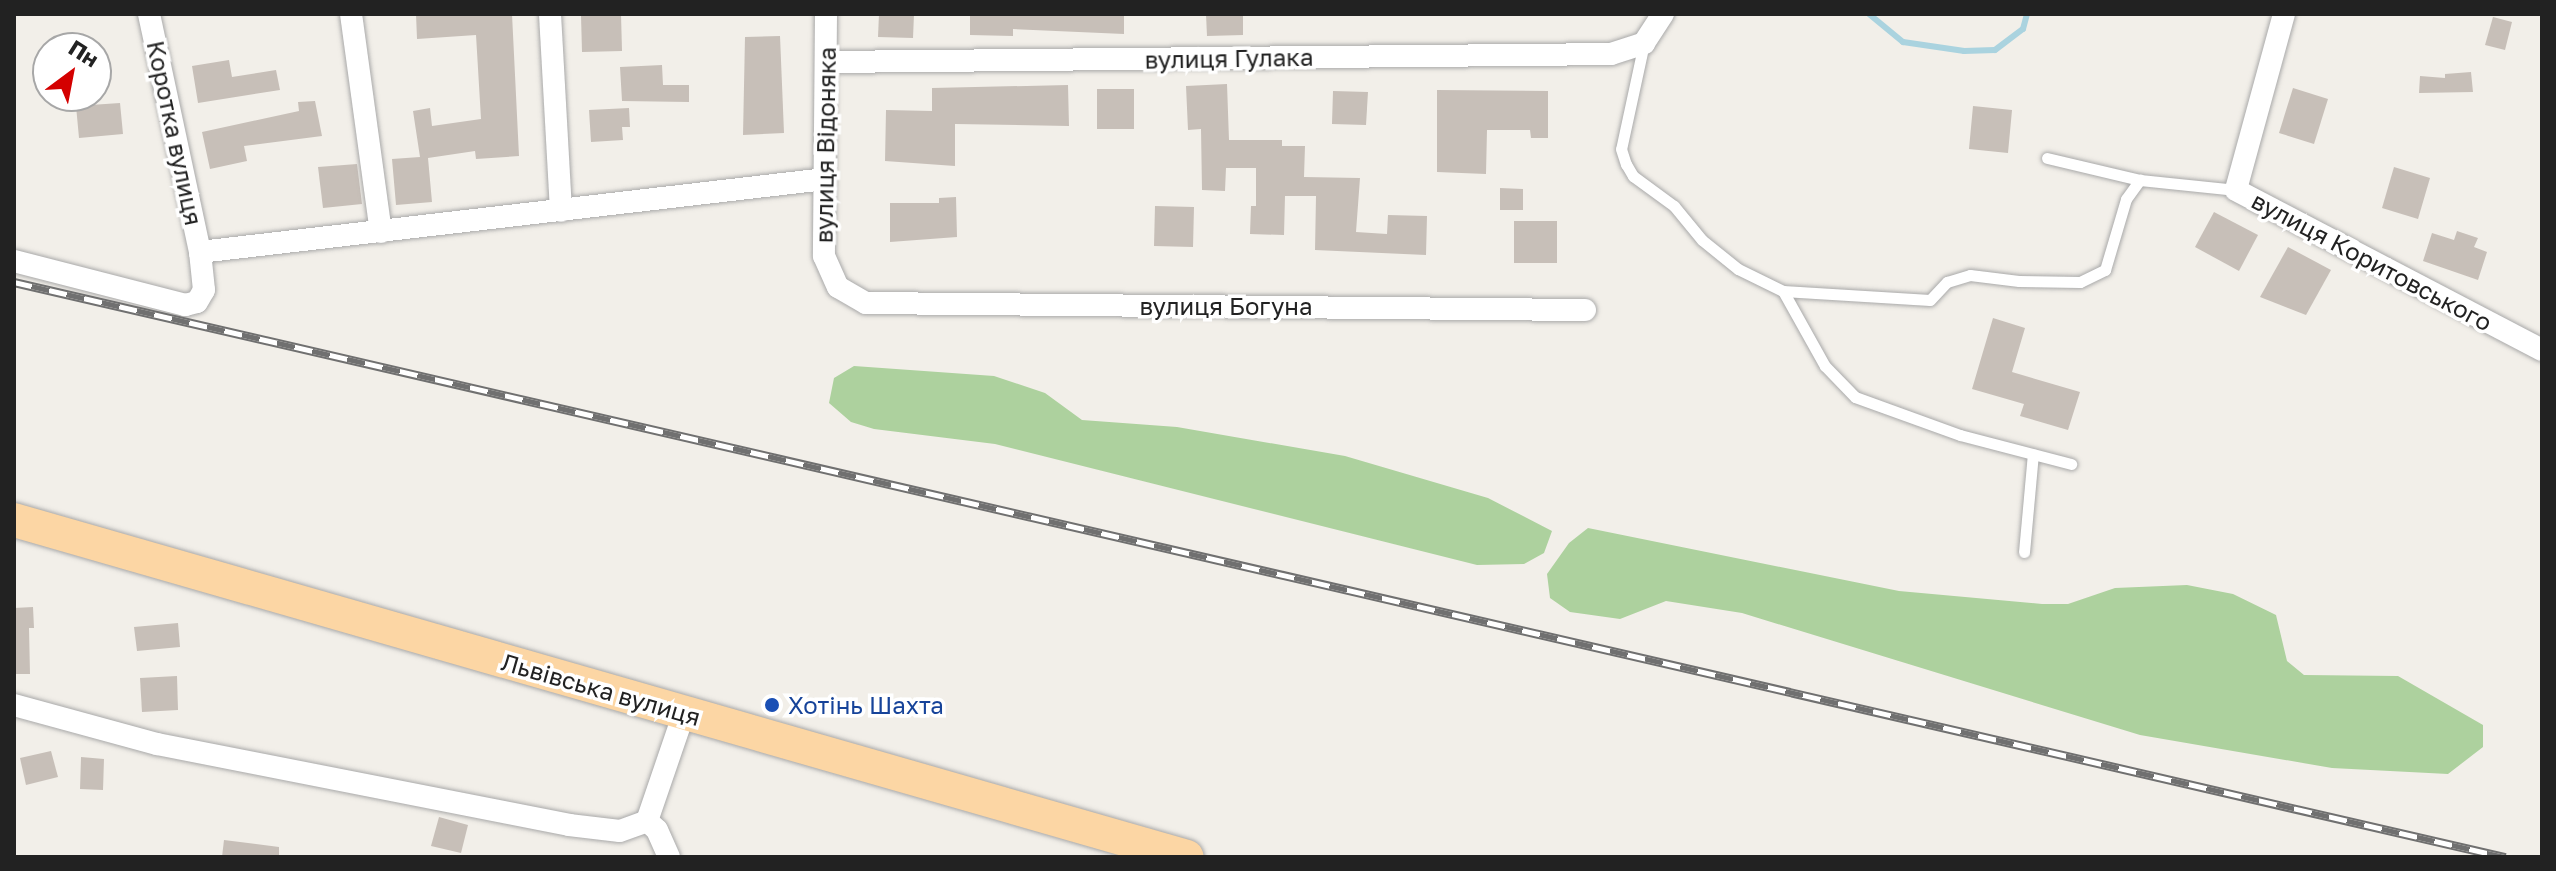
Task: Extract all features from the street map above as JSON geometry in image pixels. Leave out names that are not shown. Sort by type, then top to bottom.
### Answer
[{"type":"main road","name":"Львівська вулиця","points":[[14,520],[1187,857]]},
{"type":"street","name":"Коротка вулиця","points":[[14,261],[185,305],[197,302],[204,290],[200,252],[149,14]]},
{"type":"street","points":[[351,14],[381,232]]},
{"type":"street","points":[[550,14],[561,211]]},
{"type":"street","name":"вулиця Відоняка","points":[[826,14],[824,256],[838,287],[866,303]]},
{"type":"street","points":[[1637,45],[1663,14]]},
{"type":"street","name":"вулиця Коритовського","points":[[2284,14],[2236,190],[2542,350]]},
{"type":"street","name":"вулиця Гулака","points":[[826,62],[1611,54],[1637,45]]},
{"type":"street","points":[[200,252],[825,179]]},
{"type":"street","name":"вулиця Богуна","points":[[866,303],[1585,310]]},
{"type":"street","points":[[14,705],[157,744],[569,825],[620,831],[647,821]]},
{"type":"street","points":[[647,821],[684,713]]},
{"type":"street","points":[[647,821],[657,830],[669,857]]},
{"type":"lane","points":[[1637,45],[1621,149],[1633,176],[1674,206],[1702,240],[1738,269],[1783,291],[1930,300],[1947,282],[1970,275],[2019,281],[2080,282],[2105,270],[2126,199],[2140,180]]},
{"type":"lane","points":[[2047,158],[2140,180],[2236,190]]},
{"type":"lane","points":[[1783,291],[1825,366],[1855,397],[1960,435],[2071,464]]},
{"type":"lane","points":[[2024,552],[2033,454]]},
{"type":"green space","points":[[854,366],[994,376],[1045,393],[1082,420],[1177,427],[1345,456],[1488,498],[1552,531],[1544,553],[1524,564],[1477,565],[995,444],[874,429],[851,422],[829,403],[834,378]]},
{"type":"green space","points":[[1588,528],[1899,591],[2042,604],[2068,604],[2115,588],[2187,585],[2233,594],[2276,615],[2287,661],[2304,675],[2398,676],[2483,725],[2483,747],[2448,774],[2332,768],[2140,735],[1742,613],[1666,601],[1620,619],[1570,612],[1550,598],[1547,574],[1569,543]]},
{"type":"building","points":[[416,14],[512,14],[519,156],[476,159],[475,151],[428,158],[432,202],[396,205],[392,159],[420,157],[413,111],[430,108],[432,126],[481,119],[476,35],[417,39]]},
{"type":"building","points":[[621,14],[622,51],[582,52],[581,15]]},
{"type":"building","points":[[879,14],[914,14],[913,38],[878,37]]},
{"type":"building","points":[[970,14],[1124,14],[1124,34],[1013,29],[1013,36],[970,35]]},
{"type":"building","points":[[1206,14],[1243,14],[1243,35],[1207,36]]},
{"type":"building","points":[[2493,17],[2512,22],[2505,50],[2485,45]]},
{"type":"building","points":[[780,36],[784,133],[743,135],[745,37]]},
{"type":"building","points":[[229,60],[232,77],[276,70],[280,90],[198,103],[192,66]]},
{"type":"building","points":[[662,65],[663,85],[689,85],[689,102],[622,101],[620,67]]},
{"type":"building","points":[[2471,72],[2473,92],[2419,93],[2420,76],[2445,78],[2445,74]]},
{"type":"building","points":[[1227,84],[1229,140],[1282,140],[1282,146],[1305,146],[1304,177],[1360,178],[1356,232],[1387,234],[1388,215],[1427,216],[1426,255],[1315,250],[1316,196],[1285,196],[1284,235],[1250,234],[1251,206],[1256,206],[1256,168],[1226,168],[1225,191],[1202,190],[1201,129],[1188,130],[1186,86]]},
{"type":"building","points":[[1068,85],[1069,126],[955,124],[955,166],[885,161],[886,110],[932,111],[932,88]]},
{"type":"building","points":[[2293,88],[2328,99],[2314,144],[2279,133]]},
{"type":"building","points":[[1097,89],[1134,89],[1134,129],[1097,129]]},
{"type":"building","points":[[1437,90],[1548,91],[1548,138],[1531,138],[1530,130],[1487,130],[1486,174],[1437,172]]},
{"type":"building","points":[[1333,91],[1368,92],[1366,125],[1332,124]]},
{"type":"building","points":[[315,101],[322,136],[244,146],[247,161],[210,169],[202,132],[299,111],[298,102]]},
{"type":"building","points":[[120,103],[123,134],[79,138],[77,112],[112,112],[112,104]]},
{"type":"building","points":[[1973,106],[2012,110],[2008,153],[1969,149]]},
{"type":"building","points":[[629,108],[630,127],[622,127],[623,140],[591,142],[589,110]]},
{"type":"building","points":[[357,164],[362,204],[323,208],[318,167]]},
{"type":"building","points":[[2394,167],[2430,178],[2418,219],[2382,208]]},
{"type":"building","points":[[1500,188],[1523,189],[1523,210],[1500,210]]},
{"type":"building","points":[[956,197],[957,237],[890,242],[890,203],[939,203],[939,198]]},
{"type":"building","points":[[1155,206],[1194,207],[1193,247],[1154,246]]},
{"type":"building","points":[[2214,212],[2258,235],[2239,271],[2195,247]]},
{"type":"building","points":[[1514,221],[1557,221],[1557,263],[1514,263]]},
{"type":"building","points":[[2457,231],[2478,238],[2474,247],[2487,252],[2478,280],[2423,261],[2432,233],[2454,240]]},
{"type":"building","points":[[2288,247],[2331,270],[2306,315],[2260,297]]},
{"type":"building","points":[[1993,318],[2025,328],[2012,372],[2080,392],[2068,430],[2020,416],[2024,404],[1972,389]]},
{"type":"building","points":[[33,607],[34,628],[29,628],[30,674],[14,674],[14,608]]},
{"type":"building","points":[[178,623],[180,647],[137,651],[134,627]]},
{"type":"building","points":[[177,676],[178,710],[142,712],[140,678]]},
{"type":"building","points":[[51,751],[58,777],[26,785],[20,758]]},
{"type":"building","points":[[81,757],[104,759],[103,790],[80,789]]},
{"type":"building","points":[[439,817],[468,825],[461,853],[431,846]]},
{"type":"building","points":[[224,840],[279,847],[279,857],[222,857]]},
{"type":"waterway","points":[[1869,14],[1903,42],[1964,51],[1995,50],[2023,29],[2027,14]]},
{"type":"railway","points":[[14,282],[2505,857]]},
{"type":"place","name":"Хотінь Шахта","points":[[772,705]]}]
